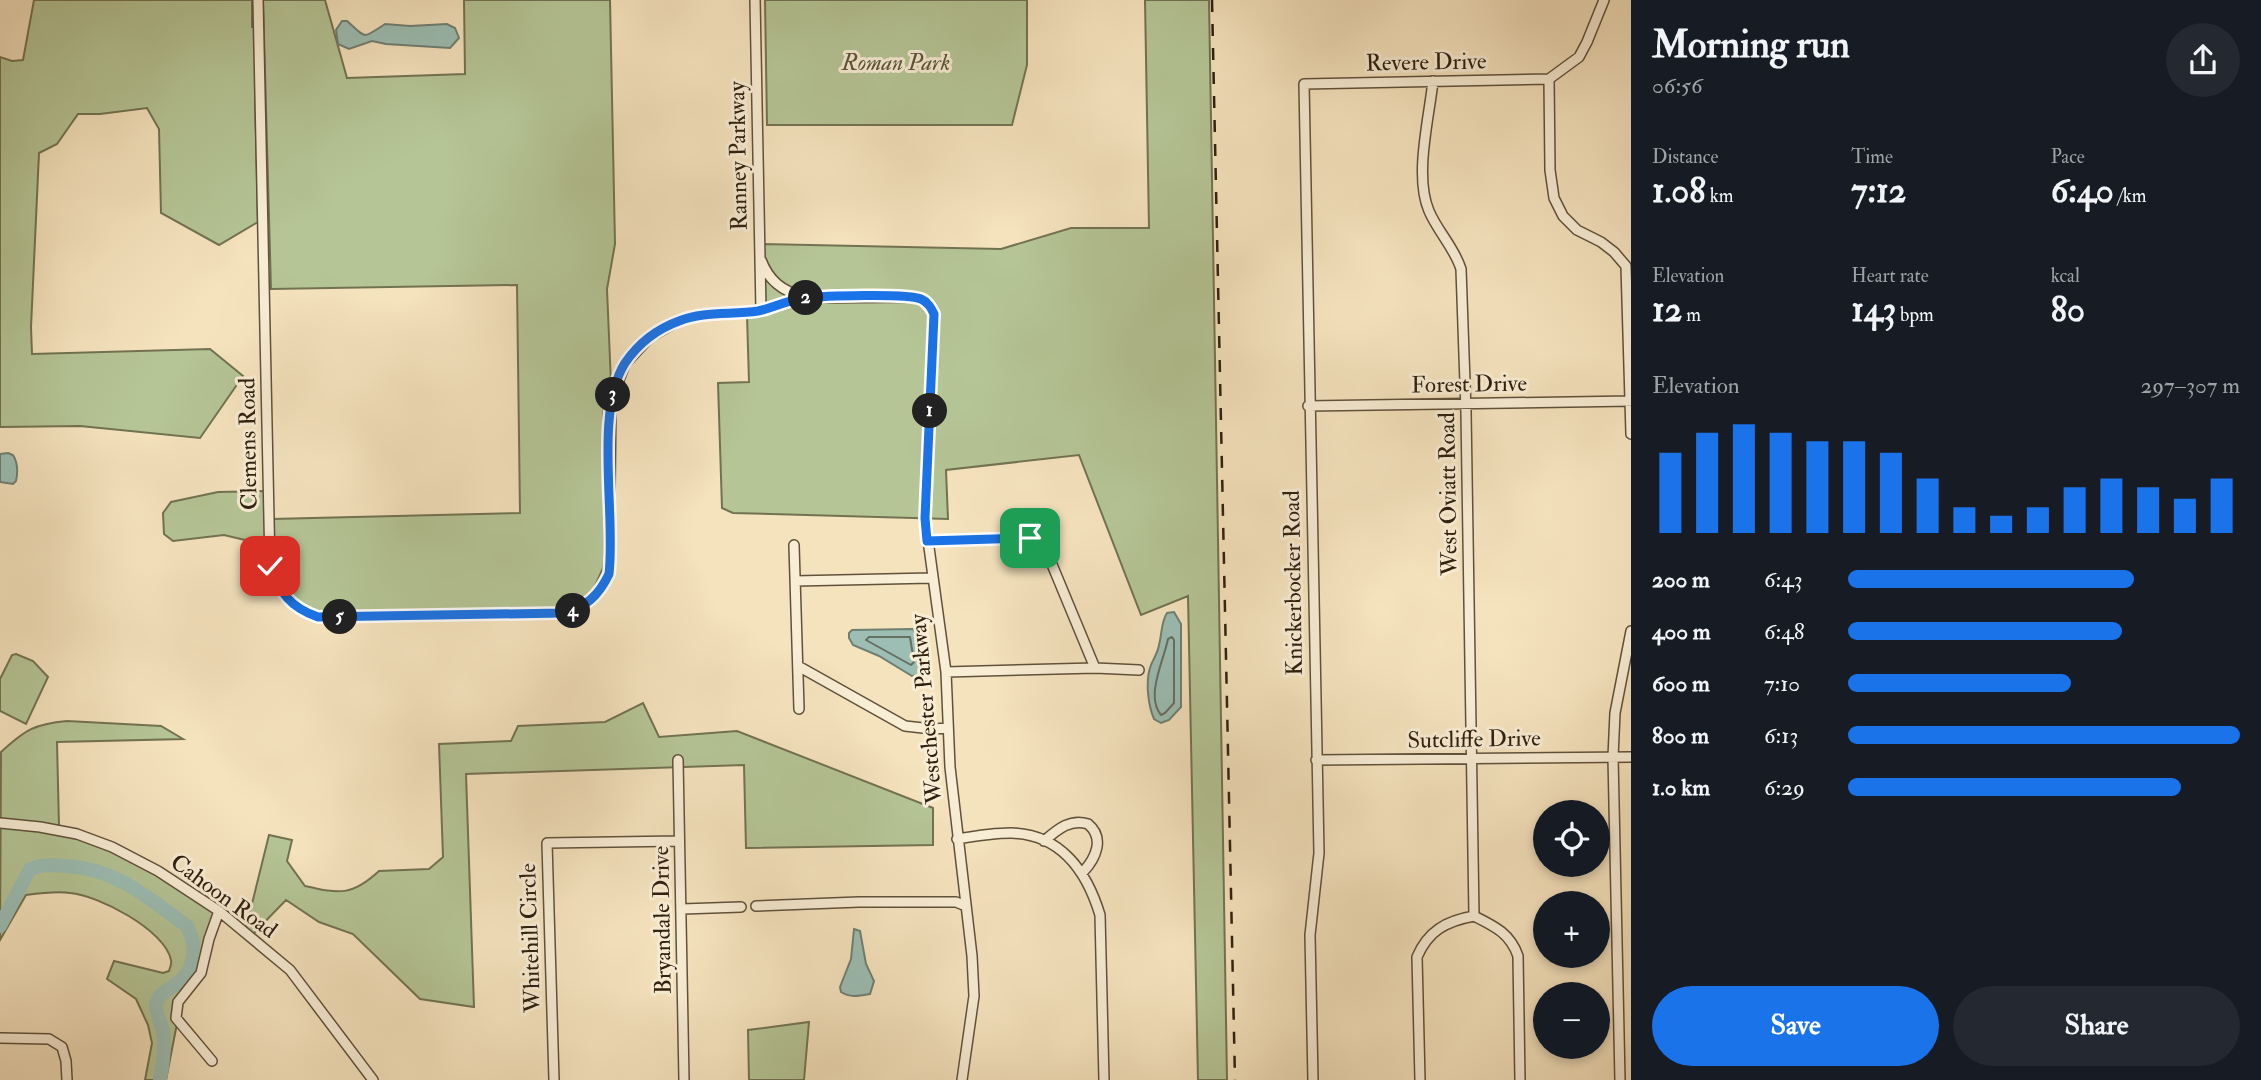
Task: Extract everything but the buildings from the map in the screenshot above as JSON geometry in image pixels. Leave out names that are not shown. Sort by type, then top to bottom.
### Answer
[{"type":"street","name":"Clemens Road","points":[[258,0],[270,566],[281,592],[299,608],[318,617],[562,613],[583,607],[602,589],[609,574],[609,422],[615,384]]},
{"type":"street","name":"Ranney Parkway","points":[[755,0],[761,311]]},
{"type":"street","points":[[1604,0],[1578,57],[1549,79],[1550,170],[1553,198],[1563,216],[1577,230],[1601,242],[1629,262],[1631,433]]},
{"type":"street","name":"Revere Drive","points":[[1304,84],[1549,79]]},
{"type":"street","name":"West Oviatt Road","points":[[1433,81],[1423,187],[1430,214],[1456,252],[1461,268],[1466,403],[1474,916]]},
{"type":"street","name":"Knickerbocker Road","points":[[1304,84],[1308,406],[1319,853],[1310,935],[1314,1080]]},
{"type":"street","points":[[759,255],[764,269],[778,287],[805,298]]},
{"type":"street","name":"Westchester Parkway","points":[[615,384],[625,364],[638,348],[663,327],[698,315],[761,311],[805,298],[914,297],[925,301],[932,309],[934,326],[925,518],[931,578],[946,672],[957,839],[974,996],[962,1080]]},
{"type":"street","name":"Forest Drive","points":[[1308,406],[1631,401]]},
{"type":"street","points":[[1032,514],[1095,668]]},
{"type":"street","points":[[927,541],[1041,538]]},
{"type":"street","points":[[794,545],[799,709]]},
{"type":"street","points":[[795,581],[931,578]]},
{"type":"street","points":[[1620,1080],[1613,757],[1615,713],[1631,631]]},
{"type":"street","points":[[798,666],[905,726],[948,728]]},
{"type":"street","points":[[946,672],[1095,668],[1139,670]]},
{"type":"street","name":"Sutcliffe Drive","points":[[1316,760],[1631,757]]},
{"type":"street","name":"Bryandale Drive","points":[[678,760],[684,1080]]},
{"type":"street","points":[[1044,841],[1072,822],[1081,821],[1093,828],[1097,834],[1096,852],[1093,861],[1083,872]]},
{"type":"street","name":"Cahoon Road","points":[[0,823],[76,834],[112,847],[158,871],[219,911],[290,970],[373,1080]]},
{"type":"street","points":[[957,839],[1014,833],[1044,841],[1083,872],[1093,891],[1100,915],[1104,1080]]},
{"type":"street","name":"Whitehill Circle","points":[[554,1080],[547,844],[679,841]]},
{"type":"street","points":[[756,906],[956,902],[966,906]]},
{"type":"street","points":[[682,909],[741,907]]},
{"type":"street","points":[[212,1061],[176,1018],[178,1002],[201,972],[219,911]]},
{"type":"street","points":[[1420,1080],[1417,957],[1423,943],[1435,930],[1454,920],[1474,916],[1503,932],[1513,942],[1518,956],[1520,1080]]},
{"type":"street","points":[[0,1038],[49,1039],[62,1047],[66,1061],[66,1080]]},
{"type":"green space","points":[[34,0],[252,0],[252,27],[259,27],[260,93],[255,94],[258,222],[219,245],[161,213],[159,129],[147,108],[78,114],[57,144],[39,153],[32,354],[210,349],[243,376],[200,438],[80,426],[0,427],[0,57],[12,61],[23,60]]},
{"type":"green space","points":[[263,0],[325,0],[347,78],[465,74],[464,0],[610,0],[615,244],[607,289],[611,384],[603,413],[606,546],[603,568],[591,595],[577,604],[560,609],[319,613],[304,606],[284,587],[275,563],[272,519],[520,513],[517,285],[271,289]]},
{"type":"green space","name":"Roman Park","points":[[765,0],[1027,0],[1027,65],[1012,125],[767,125]]},
{"type":"green space","points":[[1145,0],[1209,0],[1227,1080],[1198,1080],[1188,596],[1141,615],[1079,455],[946,470],[948,519],[733,513],[722,508],[718,383],[749,382],[747,316],[765,314],[763,244],[1001,249],[1071,228],[1149,228]]},
{"type":"green space","points":[[265,491],[266,545],[224,535],[173,541],[164,534],[163,513],[171,502],[218,492]]},
{"type":"green space","points":[[12,655],[33,661],[48,677],[26,724],[0,711],[0,679]]},
{"type":"green space","points":[[643,703],[659,737],[737,731],[933,808],[933,845],[746,848],[744,765],[466,774],[474,1007],[420,999],[353,934],[319,922],[286,900],[253,934],[246,928],[269,835],[292,840],[287,861],[305,886],[317,889],[345,891],[361,885],[379,871],[429,869],[443,857],[439,744],[511,741],[518,726],[605,722]]},
{"type":"green space","points":[[67,721],[161,726],[183,739],[57,742],[59,826],[86,834],[223,910],[212,944],[181,1003],[166,1080],[145,1080],[152,1043],[148,1025],[136,999],[107,979],[114,961],[163,973],[169,971],[171,961],[166,949],[144,926],[113,907],[82,895],[65,892],[43,893],[26,895],[0,940],[1,752],[31,729]]},
{"type":"green space","points":[[809,1022],[804,1080],[749,1080],[748,1030]]},
{"type":"water","points":[[342,21],[347,21],[364,35],[385,24],[447,24],[455,28],[459,38],[450,48],[372,41],[349,49],[338,44],[336,30]]},
{"type":"water","points":[[0,454],[13,455],[17,464],[17,478],[13,484],[0,482]]},
{"type":"water","points":[[1174,612],[1181,624],[1181,707],[1169,720],[1161,723],[1154,719],[1152,713],[1148,678],[1165,617],[1167,613]]},
{"type":"water","points":[[913,629],[921,645],[922,658],[918,675],[912,676],[879,656],[853,645],[849,638],[852,630]]},
{"type":"water","points":[[854,929],[860,931],[866,964],[874,981],[870,994],[855,996],[841,992],[840,987],[851,959]]},
{"type":"waterway","points":[[0,926],[30,869],[53,865],[85,868],[117,879],[187,926],[192,940],[192,962],[180,981],[159,997],[156,1004],[164,1036],[160,1080]]},
{"type":"railway","points":[[1212,0],[1235,1080]]},
{"type":"route","points":[[270,566],[281,592],[305,613],[318,617],[562,613],[583,607],[602,589],[609,574],[609,422],[615,384],[625,364],[650,337],[663,327],[680,320],[698,315],[761,311],[789,301],[834,296],[920,298],[929,304],[934,314],[925,518],[927,541],[1030,538]]}]
